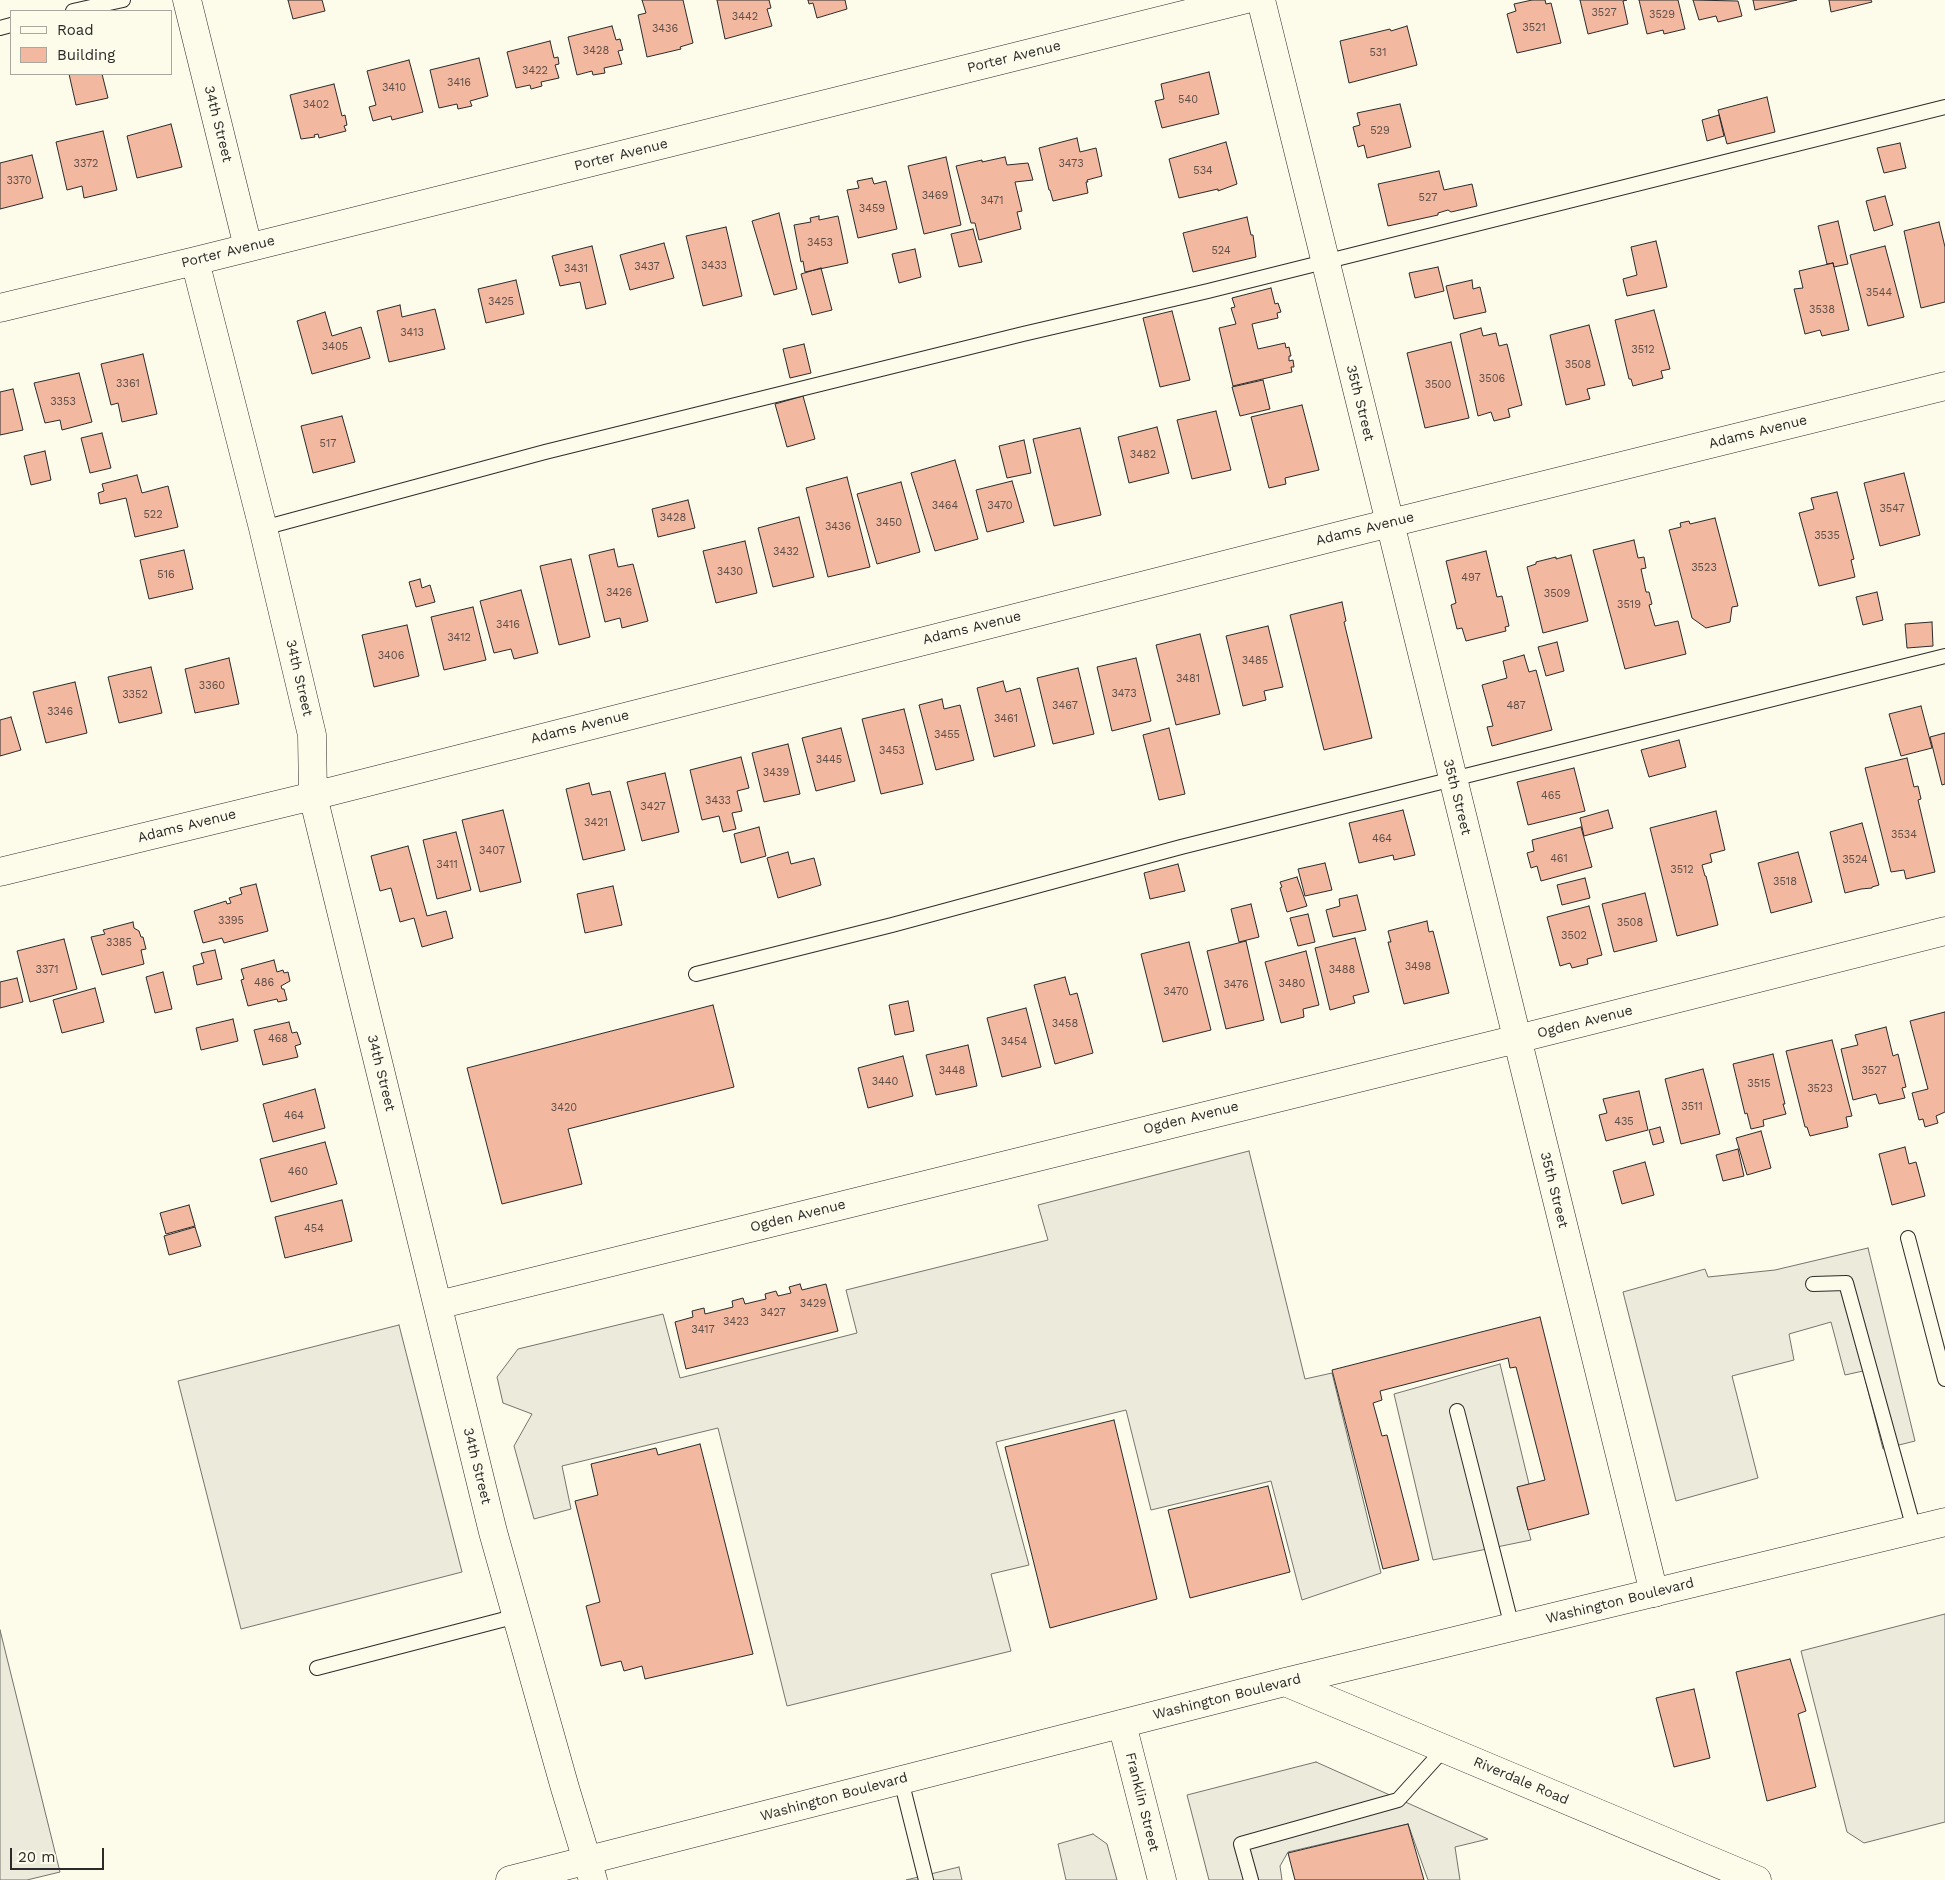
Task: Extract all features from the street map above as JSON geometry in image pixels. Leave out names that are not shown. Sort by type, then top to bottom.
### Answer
[{"type":"street","name":"34th Street","points":[[187,0],[248,247]]},
{"type":"street","name":"Porter Avenue","points":[[0,308],[1243,0]]},
{"type":"street","name":"35th Street","points":[[1261,0],[1654,1593]]},
{"type":"street","name":"34th Street","points":[[195,261],[264,528],[312,734],[312,796],[493,1532],[590,1870]]},
{"type":"street","name":"Adams Avenue","points":[[0,872],[312,796],[1390,523],[1945,386]]},
{"type":"street","name":"Ogden Avenue","points":[[438,1304],[1517,1039],[1945,931]]},
{"type":"street","name":"Washington Boulevard","points":[[510,1880],[590,1870],[901,1780],[1285,1682],[1945,1522]]},
{"type":"street","name":"Riverdale Road","points":[[1285,1682],[1732,1874],[1757,1880]]},
{"type":"street","name":"Franklin Street","points":[[1122,1724],[1162,1880]]},
{"type":"lane","points":[[78,10],[123,0]]},
{"type":"lane","points":[[264,528],[545,452],[1326,262],[1945,107]]},
{"type":"lane","points":[[696,974],[892,925],[1180,847],[1945,656]]},
{"type":"lane","points":[[1908,1238],[1945,1379]]},
{"type":"lane","points":[[1813,1284],[1846,1283],[1914,1529]]},
{"type":"lane","points":[[1457,1411],[1512,1627]]},
{"type":"lane","points":[[317,1668],[517,1616]]},
{"type":"lane","points":[[1250,1880],[1241,1844],[1398,1800],[1444,1749]]},
{"type":"lane","points":[[901,1780],[926,1880]]},
{"type":"shaded area","points":[[1249,1151],[1305,1379],[1332,1373],[1381,1573],[1302,1600],[1271,1481],[1151,1510],[1126,1410],[996,1442],[1029,1565],[991,1574],[1011,1651],[787,1706],[718,1428],[562,1466],[571,1509],[534,1519],[514,1446],[532,1414],[503,1403],[497,1377],[518,1349],[663,1314],[680,1378],[857,1333],[846,1290],[1048,1240],[1038,1205]]},
{"type":"shaded area","points":[[1868,1248],[1915,1441],[1883,1449],[1863,1371],[1845,1375],[1831,1322],[1789,1334],[1794,1360],[1732,1376],[1758,1478],[1676,1501],[1623,1292],[1705,1269],[1708,1277],[1775,1270]]},
{"type":"shaded area","points":[[399,1325],[462,1572],[241,1629],[178,1381]]},
{"type":"shaded area","points":[[1500,1364],[1529,1484],[1517,1488],[1531,1540],[1433,1560],[1394,1394]]},
{"type":"shaded area","points":[[1945,1614],[1945,1822],[1864,1843],[1847,1832],[1801,1651]]},
{"type":"shaded area","points":[[0,1630],[60,1872],[27,1880],[0,1880]]},
{"type":"shaded area","points":[[1316,1762],[1488,1839],[1455,1847],[1460,1880],[1428,1880],[1408,1824],[1288,1852],[1280,1866],[1282,1880],[1209,1880],[1187,1795]]},
{"type":"shaded area","points":[[1093,1834],[1107,1844],[1117,1880],[1066,1880],[1058,1844]]},
{"type":"shaded area","points":[[959,1867],[962,1880],[906,1880]]},
{"type":"building","points":[[288,0],[322,0],[325,11],[293,19]]},
{"type":"building","points":[[642,0],[683,0],[693,43],[680,47],[681,49],[647,57],[638,15],[646,13]]},
{"type":"building","points":[[717,0],[769,0],[771,8],[767,9],[772,26],[725,39]]},
{"type":"building","points":[[808,0],[845,0],[847,9],[817,18],[813,3],[809,4]]},
{"type":"building","points":[[1532,0],[1545,0],[1546,4],[1551,3],[1561,43],[1517,53],[1507,14],[1516,11],[1514,4]]},
{"type":"building","points":[[1580,0],[1627,0],[1623,1],[1628,24],[1588,34]]},
{"type":"building","points":[[1639,0],[1678,0],[1685,29],[1664,34],[1663,30],[1647,34]]},
{"type":"building","points":[[1693,0],[1738,1],[1742,16],[1718,22],[1716,16],[1699,20]]},
{"type":"building","points":[[1753,0],[1797,0],[1755,10]]},
{"type":"building","points":[[1829,0],[1871,0],[1872,2],[1831,12]]},
{"type":"building","points":[[612,26],[616,40],[620,39],[623,50],[618,51],[622,64],[604,68],[605,73],[593,75],[592,71],[577,75],[568,37]]},
{"type":"building","points":[[1407,26],[1417,65],[1349,83],[1340,41]]},
{"type":"building","points":[[550,41],[554,58],[558,57],[559,64],[555,65],[559,78],[541,82],[542,86],[531,89],[530,85],[516,88],[507,52]]},
{"type":"building","points":[[479,58],[488,96],[470,101],[472,106],[458,109],[457,104],[439,108],[430,70]]},
{"type":"building","points":[[409,60],[423,112],[392,120],[391,116],[373,121],[369,107],[376,105],[367,71]]},
{"type":"building","points":[[1209,72],[1219,114],[1162,128],[1155,101],[1164,99],[1161,84]]},
{"type":"building","points":[[69,75],[102,75],[108,98],[76,105]]},
{"type":"building","points":[[334,84],[342,116],[345,115],[347,125],[344,126],[346,131],[319,138],[318,134],[314,135],[315,137],[301,139],[290,95]]},
{"type":"building","points":[[1767,97],[1775,132],[1727,144],[1718,110]]},
{"type":"building","points":[[1400,104],[1411,147],[1367,158],[1364,145],[1358,147],[1353,127],[1360,125],[1357,113]]},
{"type":"building","points":[[1719,115],[1724,136],[1707,141],[1702,120]]},
{"type":"building","points":[[171,124],[182,167],[137,178],[127,136]]},
{"type":"building","points":[[103,131],[117,190],[84,198],[82,186],[67,190],[56,142]]},
{"type":"building","points":[[1077,138],[1080,152],[1096,148],[1102,176],[1087,180],[1088,193],[1053,201],[1039,148]]},
{"type":"building","points":[[1226,142],[1237,184],[1218,191],[1218,189],[1179,198],[1169,159]]},
{"type":"building","points":[[1900,143],[1906,168],[1884,173],[1877,148]]},
{"type":"building","points":[[32,155],[43,198],[0,209],[0,163]]},
{"type":"building","points":[[946,157],[961,225],[924,234],[908,166]]},
{"type":"building","points":[[1005,157],[1007,165],[1028,163],[1033,180],[1015,182],[1022,211],[1017,212],[1021,229],[979,240],[975,223],[971,223],[956,166]]},
{"type":"building","points":[[1439,171],[1444,190],[1472,184],[1477,206],[1451,212],[1448,210],[1438,213],[1438,215],[1388,226],[1378,184]]},
{"type":"building","points":[[872,178],[874,184],[886,181],[897,229],[858,238],[847,190],[859,188],[857,181]]},
{"type":"building","points":[[1885,196],[1893,225],[1874,231],[1866,201]]},
{"type":"building","points":[[779,213],[797,289],[774,295],[752,221]]},
{"type":"building","points":[[819,216],[819,220],[838,216],[848,263],[805,272],[803,261],[801,262],[794,225],[811,222],[810,218]]},
{"type":"building","points":[[1247,217],[1251,235],[1253,235],[1256,257],[1193,272],[1183,233]]},
{"type":"building","points":[[1838,221],[1848,264],[1834,267],[1833,263],[1827,264],[1818,226]]},
{"type":"building","points":[[1939,222],[1945,247],[1945,302],[1921,308],[1904,231]]},
{"type":"building","points":[[726,227],[742,296],[703,306],[686,236]]},
{"type":"building","points":[[973,229],[982,262],[959,267],[951,234]]},
{"type":"building","points":[[1656,241],[1667,287],[1627,296],[1623,279],[1637,275],[1631,247]]},
{"type":"building","points":[[664,243],[674,278],[630,290],[620,255]]},
{"type":"building","points":[[592,246],[606,304],[586,309],[580,282],[560,286],[552,256]]},
{"type":"building","points":[[1885,246],[1904,317],[1868,326],[1850,255]]},
{"type":"building","points":[[915,249],[921,277],[899,283],[892,254]]},
{"type":"building","points":[[1833,263],[1849,330],[1822,336],[1820,330],[1805,334],[1794,289],[1803,288],[1799,271]]},
{"type":"building","points":[[1438,267],[1444,291],[1415,298],[1409,273]]},
{"type":"building","points":[[821,268],[832,310],[812,315],[801,274]]},
{"type":"building","points":[[516,280],[524,314],[486,323],[478,289]]},
{"type":"building","points":[[1472,280],[1473,289],[1480,287],[1486,312],[1454,319],[1446,286]]},
{"type":"building","points":[[1271,288],[1275,304],[1278,303],[1281,312],[1277,313],[1278,318],[1252,324],[1258,349],[1285,343],[1286,348],[1289,347],[1291,356],[1289,356],[1289,361],[1293,360],[1294,367],[1291,367],[1292,372],[1233,386],[1219,328],[1236,324],[1231,308],[1235,307],[1232,298]]},
{"type":"building","points":[[400,305],[402,317],[435,309],[445,349],[389,362],[377,311]]},
{"type":"building","points":[[1654,310],[1670,369],[1661,371],[1663,378],[1633,386],[1631,379],[1629,379],[1615,320]]},
{"type":"building","points":[[1172,311],[1190,380],[1160,387],[1143,318]]},
{"type":"building","points":[[325,312],[332,336],[361,327],[370,358],[312,374],[297,321]]},
{"type":"building","points":[[1589,325],[1605,385],[1587,389],[1590,399],[1566,405],[1550,335]]},
{"type":"building","points":[[1481,328],[1483,336],[1496,333],[1499,346],[1507,344],[1522,405],[1508,409],[1510,417],[1494,421],[1491,412],[1478,416],[1460,334]]},
{"type":"building","points":[[1451,342],[1469,418],[1425,428],[1407,353]]},
{"type":"building","points":[[804,344],[811,373],[790,378],[783,349]]},
{"type":"building","points":[[143,354],[157,414],[122,422],[118,403],[111,405],[101,364]]},
{"type":"building","points":[[79,373],[92,422],[62,430],[60,420],[45,423],[34,383]]},
{"type":"building","points":[[1263,380],[1270,409],[1240,416],[1232,387]]},
{"type":"building","points":[[13,389],[23,430],[0,435],[0,392]]},
{"type":"building","points":[[803,396],[815,439],[787,447],[775,404]]},
{"type":"building","points":[[1302,405],[1319,470],[1285,478],[1286,484],[1269,488],[1251,417]]},
{"type":"building","points":[[1216,411],[1231,470],[1192,479],[1177,420]]},
{"type":"building","points":[[342,416],[355,462],[313,473],[301,426]]},
{"type":"building","points":[[1157,427],[1169,473],[1129,483],[1118,437]]},
{"type":"building","points":[[1080,428],[1101,515],[1054,526],[1033,439]]},
{"type":"building","points":[[102,433],[111,468],[90,473],[81,438]]},
{"type":"building","points":[[1024,440],[1031,473],[1007,478],[999,446]]},
{"type":"building","points":[[45,451],[51,480],[31,485],[24,456]]},
{"type":"building","points":[[955,460],[978,539],[935,551],[911,473]]},
{"type":"building","points":[[1904,473],[1920,535],[1880,546],[1864,483]]},
{"type":"building","points":[[137,475],[142,493],[168,486],[178,527],[135,537],[126,498],[100,504],[98,493],[104,491],[102,484]]},
{"type":"building","points":[[847,477],[870,567],[828,577],[806,488]]},
{"type":"building","points":[[1012,481],[1024,522],[987,532],[976,490]]},
{"type":"building","points":[[901,482],[920,552],[877,564],[857,494]]},
{"type":"building","points":[[1837,492],[1854,559],[1851,560],[1855,577],[1819,586],[1799,513],[1814,509],[1811,498]]},
{"type":"building","points":[[688,500],[695,528],[658,537],[652,509]]},
{"type":"building","points":[[799,517],[814,577],[773,587],[758,528]]},
{"type":"building","points":[[1715,518],[1738,606],[1732,607],[1730,622],[1706,628],[1692,618],[1669,530],[1681,527],[1680,523],[1689,521],[1690,524]]},
{"type":"building","points":[[1634,540],[1638,558],[1644,557],[1646,568],[1641,569],[1646,592],[1649,592],[1652,604],[1649,605],[1655,626],[1678,621],[1686,654],[1625,669],[1593,550]]},
{"type":"building","points":[[745,541],[757,593],[716,603],[703,551]]},
{"type":"building","points":[[614,549],[618,567],[633,564],[648,621],[622,628],[620,618],[605,622],[589,555]]},
{"type":"building","points":[[184,550],[193,589],[149,599],[140,560]]},
{"type":"building","points":[[1486,551],[1497,597],[1502,596],[1509,626],[1505,627],[1506,631],[1466,641],[1462,628],[1457,629],[1451,605],[1456,603],[1446,561]]},
{"type":"building","points":[[1571,555],[1588,621],[1543,633],[1527,567],[1536,564],[1536,562]]},
{"type":"building","points":[[571,559],[590,637],[559,645],[540,566]]},
{"type":"building","points":[[420,579],[422,588],[430,585],[435,602],[416,607],[409,582]]},
{"type":"building","points":[[521,590],[538,653],[514,659],[511,649],[494,653],[480,601]]},
{"type":"building","points":[[1877,592],[1883,620],[1863,625],[1856,597]]},
{"type":"building","points":[[1342,602],[1346,621],[1344,622],[1372,738],[1324,750],[1290,615]]},
{"type":"building","points":[[473,607],[486,660],[444,670],[431,617]]},
{"type":"building","points":[[1932,622],[1933,646],[1907,648],[1905,624]]},
{"type":"building","points":[[407,625],[419,676],[374,687],[362,635]]},
{"type":"building","points":[[1268,626],[1283,687],[1264,691],[1266,700],[1243,706],[1226,636]]},
{"type":"building","points":[[1200,634],[1220,714],[1176,725],[1156,645]]},
{"type":"building","points":[[1557,642],[1564,671],[1546,676],[1538,647]]},
{"type":"building","points":[[1524,655],[1529,672],[1536,670],[1552,730],[1492,746],[1487,727],[1493,726],[1482,685],[1507,678],[1503,661]]},
{"type":"building","points":[[229,658],[239,704],[195,713],[185,669]]},
{"type":"building","points":[[1136,658],[1151,721],[1112,731],[1097,667]]},
{"type":"building","points":[[151,667],[162,713],[119,723],[108,677]]},
{"type":"building","points":[[1078,668],[1094,734],[1053,744],[1037,678]]},
{"type":"building","points":[[1003,681],[1006,692],[1020,688],[1035,746],[994,757],[977,688]]},
{"type":"building","points":[[75,682],[87,733],[46,743],[33,692]]},
{"type":"building","points":[[942,699],[944,709],[960,705],[974,760],[936,770],[919,705]]},
{"type":"building","points":[[1921,706],[1932,748],[1901,756],[1889,714]]},
{"type":"building","points":[[904,709],[923,784],[881,794],[862,719]]},
{"type":"building","points":[[11,717],[21,750],[0,756],[0,720]]},
{"type":"building","points":[[841,728],[855,781],[816,791],[802,738]]},
{"type":"building","points":[[1169,728],[1185,794],[1159,800],[1143,735]]},
{"type":"building","points":[[1945,733],[1945,784],[1942,785],[1930,737]]},
{"type":"building","points":[[1679,740],[1686,767],[1649,777],[1641,750]]},
{"type":"building","points":[[788,744],[800,794],[764,802],[752,753]]},
{"type":"building","points":[[741,757],[749,788],[737,791],[742,811],[732,813],[736,829],[723,832],[719,816],[702,820],[690,770]]},
{"type":"building","points":[[1907,758],[1914,787],[1918,786],[1921,799],[1918,800],[1935,872],[1906,879],[1904,870],[1891,872],[1865,768]]},
{"type":"building","points":[[1574,768],[1585,811],[1528,825],[1517,782]]},
{"type":"building","points":[[665,773],[679,832],[642,841],[627,782]]},
{"type":"building","points":[[589,783],[592,795],[610,791],[625,850],[583,860],[566,789]]},
{"type":"building","points":[[503,810],[521,882],[480,892],[462,820]]},
{"type":"building","points":[[1403,810],[1415,855],[1394,860],[1393,855],[1359,863],[1349,823]]},
{"type":"building","points":[[1608,810],[1613,828],[1584,836],[1580,818]]},
{"type":"building","points":[[1716,811],[1725,850],[1710,854],[1712,862],[1702,865],[1718,925],[1677,936],[1650,828]]},
{"type":"building","points":[[1862,823],[1879,885],[1845,893],[1830,832]]},
{"type":"building","points":[[759,827],[766,856],[741,863],[734,834]]},
{"type":"building","points":[[1581,827],[1592,867],[1541,881],[1537,866],[1531,868],[1527,853],[1534,851],[1532,840]]},
{"type":"building","points":[[456,832],[471,890],[437,899],[423,840]]},
{"type":"building","points":[[408,846],[427,916],[446,911],[453,938],[422,947],[414,918],[400,922],[391,888],[380,891],[371,856]]},
{"type":"building","points":[[788,852],[791,864],[814,858],[821,885],[778,898],[767,858]]},
{"type":"building","points":[[1798,852],[1812,902],[1771,913],[1758,863]]},
{"type":"building","points":[[1325,863],[1332,890],[1305,896],[1298,869]]},
{"type":"building","points":[[1178,864],[1185,891],[1150,899],[1144,873]]},
{"type":"building","points":[[1297,877],[1307,906],[1287,912],[1280,882]]},
{"type":"building","points":[[1585,878],[1590,898],[1562,905],[1557,885]]},
{"type":"building","points":[[256,884],[268,931],[224,943],[222,938],[203,943],[194,911],[226,901],[227,904],[231,903],[229,898],[242,894],[240,888]]},
{"type":"building","points":[[613,886],[622,925],[585,933],[577,894]]},
{"type":"building","points":[[1645,893],[1657,941],[1614,952],[1602,904]]},
{"type":"building","points":[[1357,895],[1366,930],[1333,937],[1326,910],[1340,906],[1339,899]]},
{"type":"building","points":[[1251,904],[1259,937],[1239,942],[1231,909]]},
{"type":"building","points":[[1589,906],[1602,955],[1587,959],[1588,964],[1572,968],[1570,963],[1560,966],[1547,917]]},
{"type":"building","points":[[1308,914],[1315,942],[1298,946],[1290,918]]},
{"type":"building","points":[[1427,921],[1429,932],[1433,931],[1449,993],[1404,1004],[1388,942],[1391,942],[1388,931]]},
{"type":"building","points":[[133,922],[134,928],[143,937],[146,949],[141,950],[144,964],[102,975],[91,937],[105,934],[103,930]]},
{"type":"building","points":[[1355,938],[1369,992],[1353,996],[1355,1003],[1330,1010],[1315,948]]},
{"type":"building","points":[[64,939],[77,989],[30,1002],[17,951]]},
{"type":"building","points":[[1246,941],[1264,1020],[1226,1029],[1207,951]]},
{"type":"building","points":[[1189,942],[1211,1030],[1163,1042],[1141,954]]},
{"type":"building","points":[[215,950],[222,979],[197,985],[193,966],[204,963],[201,953]]},
{"type":"building","points":[[1306,951],[1319,1005],[1303,1009],[1304,1017],[1281,1023],[1265,962]]},
{"type":"building","points":[[274,960],[277,972],[283,970],[284,973],[288,972],[290,981],[281,986],[284,989],[287,1000],[278,1002],[277,999],[248,1006],[241,980],[244,979],[241,969]]},
{"type":"building","points":[[163,972],[172,1009],[155,1013],[146,977]]},
{"type":"building","points":[[1065,977],[1070,995],[1077,993],[1093,1053],[1055,1064],[1034,985]]},
{"type":"building","points":[[17,978],[23,1002],[0,1008],[0,982]]},
{"type":"building","points":[[95,988],[104,1022],[62,1033],[53,1000]]},
{"type":"building","points":[[908,1001],[914,1031],[895,1035],[889,1005]]},
{"type":"building","points":[[713,1005],[734,1087],[568,1129],[582,1184],[502,1204],[467,1068]]},
{"type":"building","points":[[1026,1008],[1041,1067],[1002,1077],[987,1018]]},
{"type":"building","points":[[1945,1012],[1945,1112],[1936,1116],[1938,1123],[1925,1127],[1923,1119],[1919,1120],[1912,1093],[1928,1089],[1910,1021]]},
{"type":"building","points":[[233,1019],[238,1041],[201,1050],[196,1028]]},
{"type":"building","points":[[289,1022],[292,1033],[297,1032],[301,1044],[295,1046],[298,1057],[263,1065],[254,1030]]},
{"type":"building","points":[[1886,1027],[1893,1056],[1898,1054],[1906,1087],[1902,1088],[1905,1098],[1879,1104],[1876,1094],[1853,1100],[1841,1049],[1858,1045],[1855,1035]]},
{"type":"building","points":[[1832,1040],[1852,1116],[1846,1117],[1848,1127],[1810,1136],[1807,1127],[1805,1127],[1786,1051]]},
{"type":"building","points":[[968,1045],[977,1086],[936,1095],[926,1055]]},
{"type":"building","points":[[1773,1054],[1786,1114],[1763,1120],[1764,1126],[1751,1129],[1747,1113],[1745,1114],[1733,1064]]},
{"type":"building","points":[[903,1056],[913,1096],[868,1108],[858,1068]]},
{"type":"building","points":[[1703,1069],[1720,1134],[1681,1144],[1665,1079]]},
{"type":"building","points":[[315,1089],[325,1128],[273,1142],[263,1104]]},
{"type":"building","points":[[1639,1091],[1648,1130],[1606,1141],[1599,1115],[1607,1113],[1603,1099]]},
{"type":"building","points":[[1660,1127],[1664,1142],[1653,1145],[1649,1130]]},
{"type":"building","points":[[1761,1131],[1771,1168],[1747,1175],[1736,1138]]},
{"type":"building","points":[[325,1142],[337,1184],[271,1202],[260,1159]]},
{"type":"building","points":[[1905,1147],[1909,1164],[1916,1162],[1925,1196],[1892,1205],[1879,1154]]},
{"type":"building","points":[[1738,1149],[1744,1176],[1723,1181],[1716,1155]]},
{"type":"building","points":[[1645,1162],[1654,1195],[1622,1204],[1613,1171]]},
{"type":"building","points":[[342,1200],[352,1241],[285,1258],[275,1217]]},
{"type":"building","points":[[189,1205],[195,1226],[166,1234],[160,1213]]},
{"type":"building","points":[[195,1227],[201,1246],[169,1255],[164,1236]]},
{"type":"building","points":[[800,1284],[802,1290],[826,1284],[838,1331],[686,1369],[675,1322],[693,1317],[692,1311],[704,1308],[705,1314],[733,1307],[732,1301],[743,1298],[745,1304],[766,1299],[765,1294],[776,1291],[778,1296],[791,1293],[789,1287]]},
{"type":"building","points":[[1540,1317],[1589,1514],[1528,1530],[1517,1487],[1545,1480],[1516,1367],[1510,1368],[1508,1358],[1380,1391],[1382,1400],[1373,1403],[1382,1436],[1387,1435],[1419,1560],[1383,1569],[1332,1370]]},
{"type":"building","points":[[1114,1420],[1157,1599],[1050,1628],[1005,1447]]},
{"type":"building","points":[[700,1444],[753,1654],[645,1679],[642,1666],[624,1671],[621,1661],[601,1666],[586,1606],[600,1602],[575,1501],[598,1495],[591,1464],[656,1448],[658,1455]]},
{"type":"building","points":[[1268,1486],[1290,1572],[1190,1598],[1168,1510]]},
{"type":"building","points":[[1790,1659],[1806,1711],[1798,1714],[1816,1787],[1767,1801],[1736,1672]]},
{"type":"building","points":[[1694,1689],[1710,1758],[1674,1767],[1656,1698]]},
{"type":"building","points":[[1408,1824],[1424,1880],[1295,1880],[1288,1853]]}]
